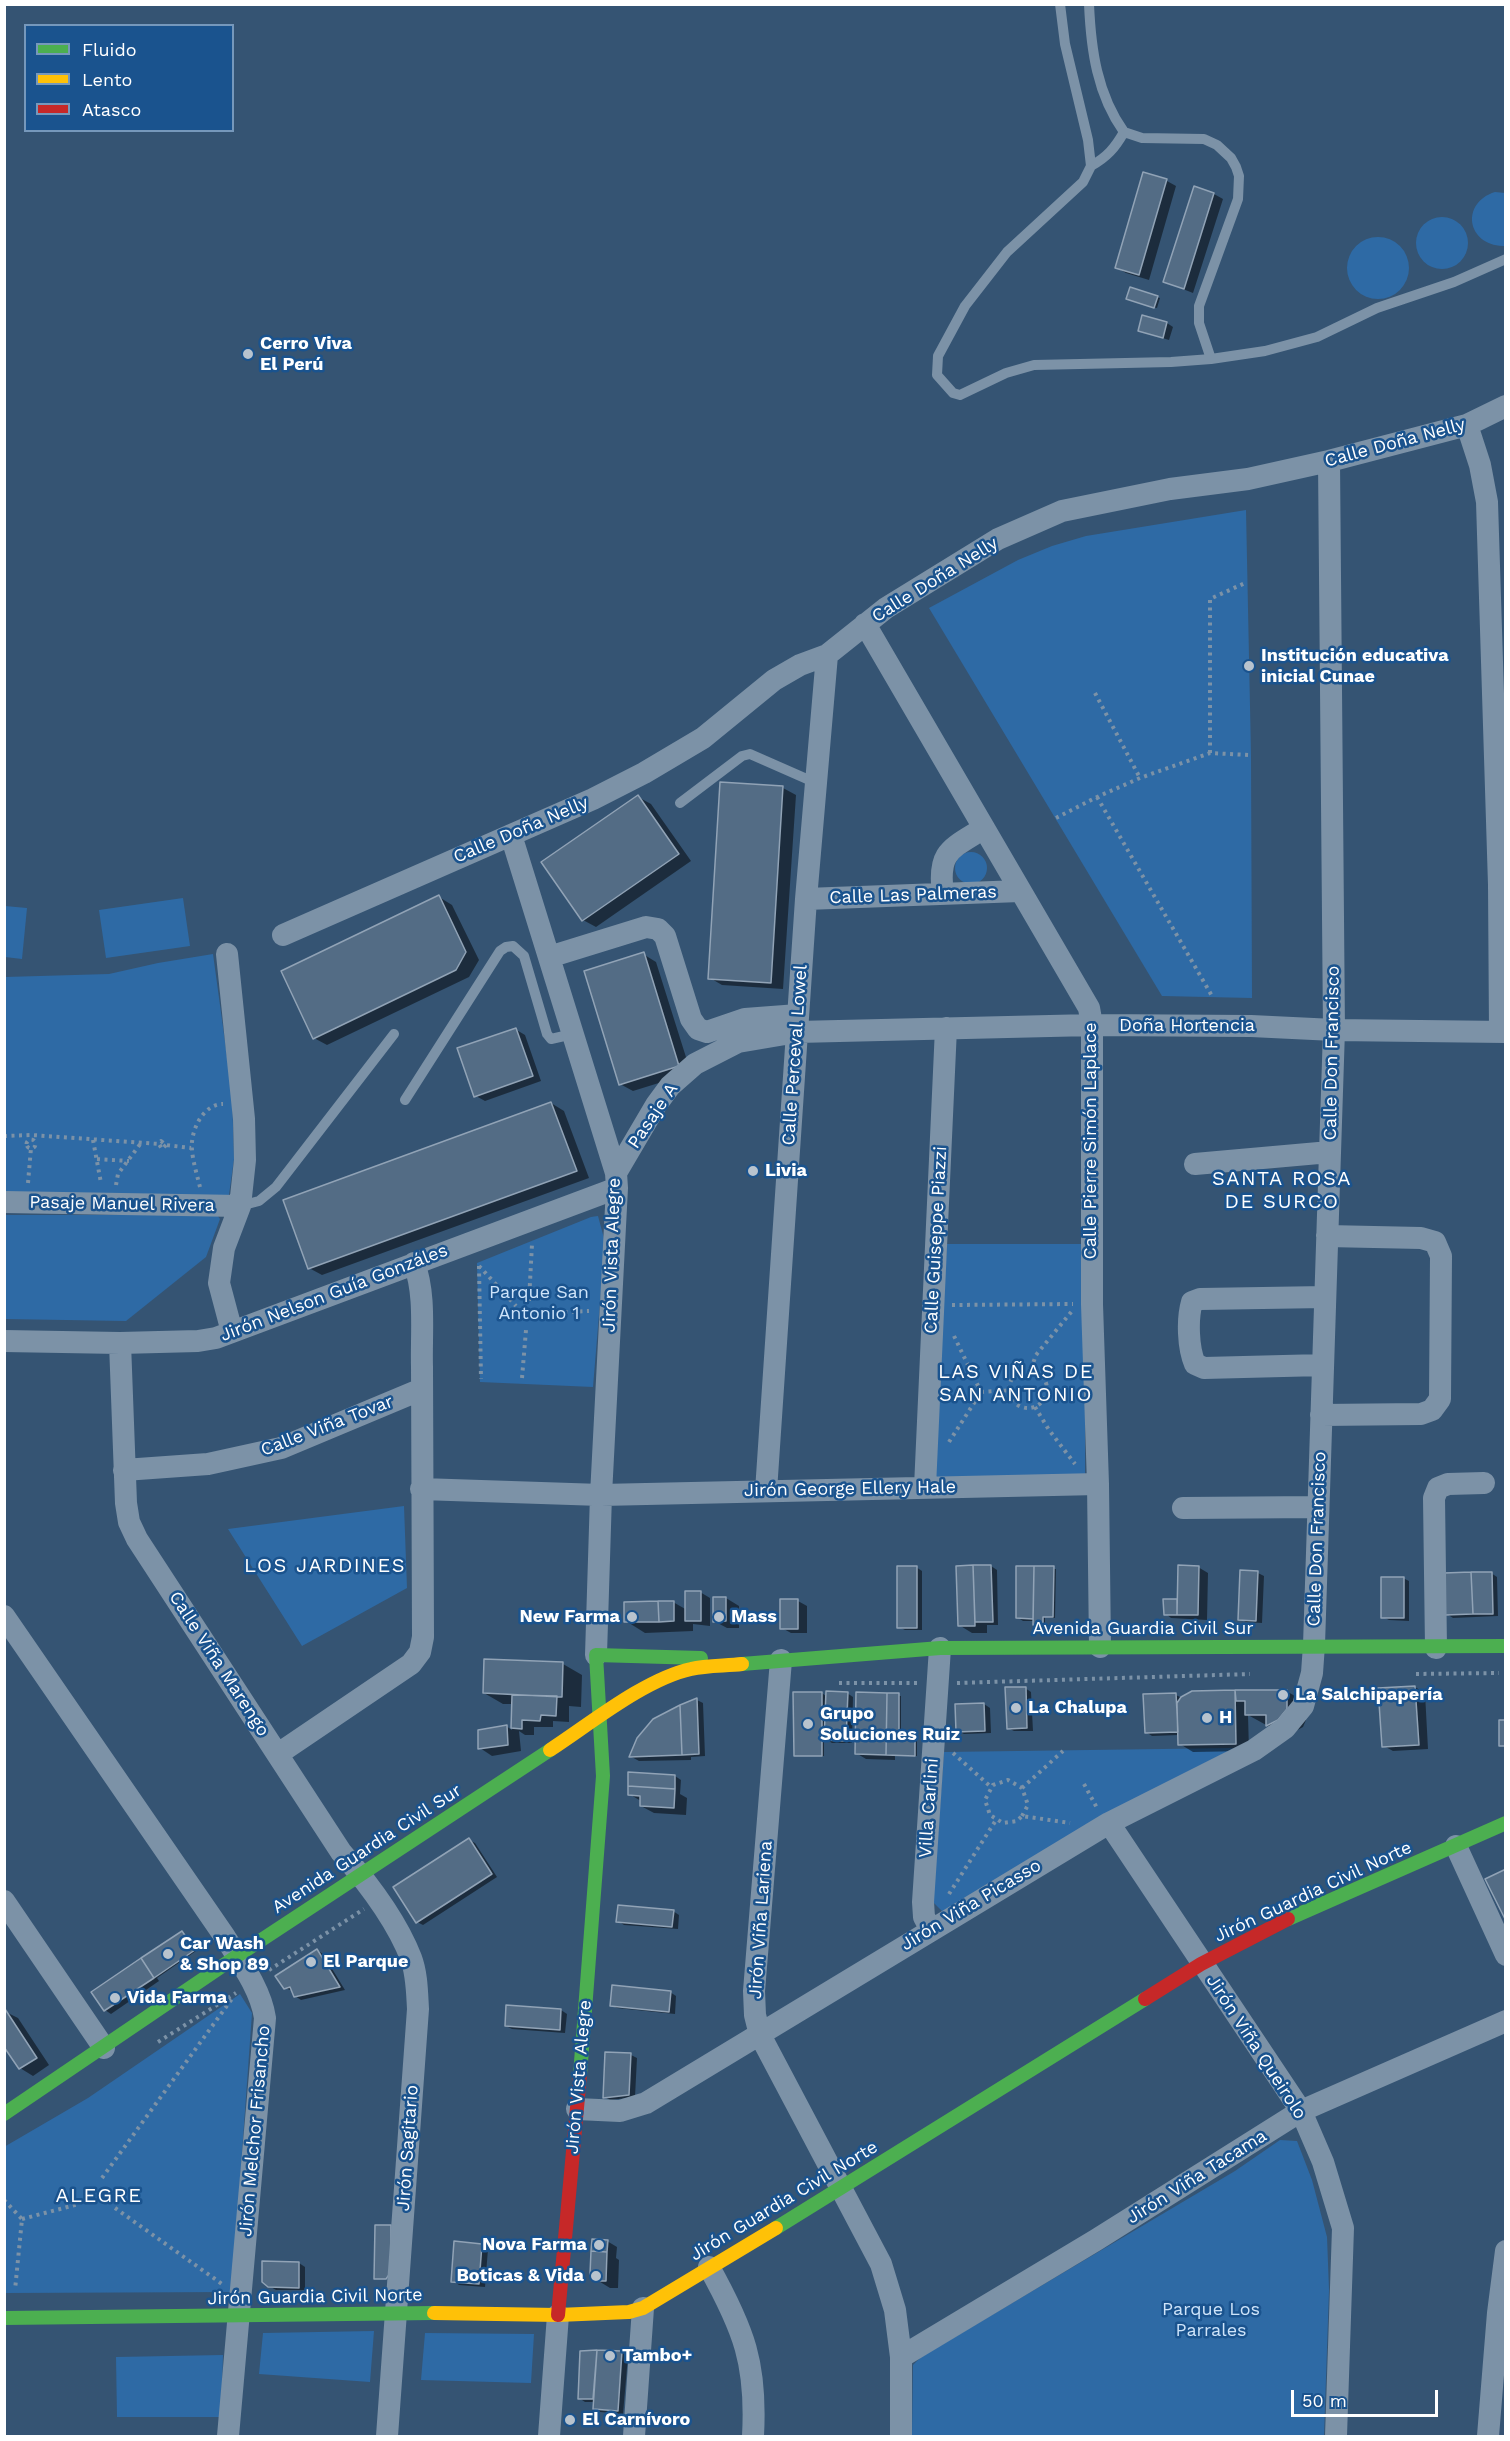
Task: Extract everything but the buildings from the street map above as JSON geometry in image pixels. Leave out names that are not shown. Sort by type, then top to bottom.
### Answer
[{"type":"main road","name":"Avenida Guardia Civil Sur","points":[[4,2114],[237,1956],[601,1718],[665,1678],[691,1669],[940,1648],[1506,1646]]},
{"type":"main road","name":"Avenida Guardia Civil Sur","points":[[596,1655],[782,1660]]},
{"type":"main road","points":[[596,1655],[601,1718]]},
{"type":"main road","name":"Jirón Vista Alegre","points":[[558,2314],[577,2109],[603,1776],[601,1718]]},
{"type":"main road","name":"Jirón Guardia Civil Norte","points":[[4,2318],[396,2313],[558,2314],[629,2312],[644,2308],[1202,1964],[1296,1915],[1506,1823]]},
{"type":"street","name":"Calle Doña Nelly","points":[[283,935],[511,835],[644,773],[703,738],[774,680],[800,665],[827,655],[886,608],[998,539],[1062,511],[1170,489],[1248,479],[1329,461],[1467,425],[1506,406]]},
{"type":"street","points":[[1467,425],[1480,465],[1487,502],[1498,605],[1503,1032]]},
{"type":"street","name":"Calle Don Francisco","points":[[1314,1646],[1334,1030],[1329,461]]},
{"type":"street","name":"Calle Pierre Simón Laplace","points":[[865,624],[1089,1008],[1092,1025],[1092,1304],[1098,1484],[1100,1647]]},
{"type":"street","name":"Calle Perceval Lowel","points":[[766,1491],[806,899],[827,655]]},
{"type":"street","points":[[943,894],[940,874],[943,861],[951,849],[984,828]]},
{"type":"street","name":"Jirón Vista Alegre","points":[[511,835],[616,1180],[596,1655]]},
{"type":"street","name":"Calle Las Palmeras","points":[[806,899],[1020,891]]},
{"type":"street","points":[[549,957],[646,927],[658,929],[665,936],[691,1019],[698,1029],[707,1032],[745,1019],[797,1024]]},
{"type":"street","points":[[227,954],[244,1119],[245,1160],[240,1206],[224,1248],[219,1283],[232,1332]]},
{"type":"street","name":"Doña Hortencia","points":[[797,1024],[946,1028],[1092,1025],[1251,1026],[1334,1030],[1503,1032]]},
{"type":"street","name":"Pasaje A","points":[[616,1180],[663,1095],[695,1064],[738,1042],[797,1024]]},
{"type":"street","name":"Calle Guiseppe Piazzi","points":[[926,1487],[946,1028]]},
{"type":"street","points":[[1195,1164],[1330,1152]]},
{"type":"street","name":"Jirón Nelson Guía Gonzáles","points":[[4,1341],[120,1343],[198,1341],[232,1332],[414,1263],[616,1180]]},
{"type":"street","name":"Pasaje Manuel Rivera","points":[[4,1202],[240,1206]]},
{"type":"street","points":[[1321,1415],[1421,1414],[1432,1410],[1440,1399],[1441,1256],[1435,1242],[1421,1238],[1327,1236]]},
{"type":"street","name":"Calle Viña Marengo","points":[[120,1343],[124,1470],[129,1522],[278,1754],[411,1664],[420,1652],[423,1637],[422,1389],[419,1277],[414,1263]]},
{"type":"street","points":[[1323,1365],[1204,1368],[1195,1364],[1191,1355],[1190,1310],[1191,1302],[1200,1299],[1325,1297]]},
{"type":"street","name":"Calle Viña Tovar","points":[[124,1470],[208,1464],[281,1448],[422,1389]]},
{"type":"street","points":[[1437,1648],[1434,1498],[1438,1488],[1448,1484],[1484,1483]]},
{"type":"street","name":"Jirón George Ellery Hale","points":[[421,1489],[601,1495],[1098,1484]]},
{"type":"street","points":[[1183,1508],[1318,1507]]},
{"type":"street","name":"Jirón Melchor Frisancho","points":[[4,1616],[237,1956],[260,1998],[265,2018],[228,2436]]},
{"type":"street","name":"Jirón Viña Picasso","points":[[577,2109],[620,2111],[633,2108],[760,2035],[1105,1818],[1254,1750],[1285,1728],[1304,1706],[1312,1673],[1314,1646]]},
{"type":"street","name":"Villa Carlini","points":[[931,1929],[924,1917],[923,1902],[940,1648]]},
{"type":"street","name":"Jirón Viña Lariena","points":[[782,1660],[754,1990],[755,2015],[760,2035],[881,2264],[895,2310],[901,2356],[901,2436]]},
{"type":"street","name":"Jirón Sagitario","points":[[278,1754],[341,1852],[361,1874],[399,1933],[412,1960],[417,1981],[418,2009],[387,2436]]},
{"type":"street","name":"Jirón Viña Queirolo","points":[[1105,1818],[1301,2111],[1323,2162],[1343,2228],[1336,2436]]},
{"type":"street","points":[[1456,1846],[1506,1955]]},
{"type":"street","points":[[5,1903],[104,2048]]},
{"type":"street","name":"Jirón Viña Tacama","points":[[901,2356],[1096,2240],[1301,2111],[1506,2021]]},
{"type":"street","points":[[1488,2436],[1498,2313],[1506,2251]]},
{"type":"street","points":[[709,2267],[729,2304],[748,2356],[755,2401],[753,2436]]},
{"type":"street","points":[[634,2436],[644,2308]]},
{"type":"street","name":"Jirón Vista Alegre","points":[[549,2436],[558,2314]]},
{"type":"lane","points":[[1060,4],[1065,44],[1088,140],[1091,166]]},
{"type":"lane","points":[[1089,4],[1091,42],[1098,80],[1124,132],[1142,138],[1204,139],[1217,145],[1232,158],[1236,167],[1239,182],[1238,199],[1199,306],[1199,322],[1212,359]]},
{"type":"lane","points":[[1124,132],[1117,146],[1106,157],[1091,166],[1083,182],[1007,252],[965,306],[938,356],[937,375],[953,393],[960,395],[1006,373],[1034,365],[1212,359],[1265,351],[1317,337],[1377,308],[1454,282],[1506,259]]},
{"type":"lane","points":[[680,803],[742,756],[750,754],[816,783]]},
{"type":"lane","points":[[405,1100],[500,951],[506,947],[513,946],[524,956],[547,1034],[551,1039],[558,1039],[573,1034]]},
{"type":"lane","points":[[240,1206],[259,1201],[276,1187],[394,1034]]},
{"type":"path","points":[[1210,753],[1210,599],[1245,583]]},
{"type":"path","points":[[1095,693],[1140,778]]},
{"type":"path","points":[[1056,818],[1097,796],[1210,753],[1250,755]]},
{"type":"path","points":[[1097,796],[1212,996]]},
{"type":"path","points":[[200,1189],[191,1148],[194,1134],[205,1110],[219,1104],[230,1104]]},
{"type":"path","points":[[4,1136],[159,1144],[162,1149],[166,1145],[191,1148]]},
{"type":"path","points":[[28,1187],[31,1148],[27,1143],[32,1137]]},
{"type":"path","points":[[93,1140],[102,1188]]},
{"type":"path","points":[[117,1190],[118,1174],[141,1143]]},
{"type":"path","points":[[97,1159],[129,1161]]},
{"type":"path","points":[[529,1301],[532,1244]]},
{"type":"path","points":[[481,1379],[478,1266],[516,1306]]},
{"type":"path","points":[[933,1305],[1079,1304],[1036,1355],[1031,1369]]},
{"type":"path","points":[[542,1313],[590,1311]]},
{"type":"path","points":[[949,1328],[981,1392]]},
{"type":"path","points":[[522,1378],[526,1330]]},
{"type":"path","points":[[1031,1369],[1044,1378],[1047,1386],[1046,1395],[1035,1407],[1021,1407],[1015,1403],[1009,1391],[1012,1377],[1017,1372],[1031,1369]]},
{"type":"path","points":[[981,1392],[1030,1389]]},
{"type":"path","points":[[942,1452],[981,1392]]},
{"type":"path","points":[[1035,1407],[1076,1466]]},
{"type":"path","points":[[954,1683],[1255,1674]]},
{"type":"path","points":[[1022,1788],[1063,1751]]},
{"type":"path","points":[[953,1753],[991,1787]]},
{"type":"path","points":[[1008,1780],[1022,1788],[1028,1805],[1022,1816],[1010,1823],[996,1821],[986,1808],[985,1800],[991,1787],[1000,1781],[1008,1780]]},
{"type":"path","points":[[1084,1784],[1105,1818]]},
{"type":"path","points":[[1022,1816],[1072,1823]]},
{"type":"path","points":[[946,1899],[996,1821]]},
{"type":"path","points":[[102,2178],[236,1993]]},
{"type":"path","points":[[4,2200],[22,2219],[15,2290]]},
{"type":"path","points":[[22,2219],[79,2204]]},
{"type":"path","points":[[115,2208],[228,2289]]},
{"type":"green space","points":[[1495,192],[1505,193],[1506,246],[1491,244],[1482,239],[1472,223],[1476,205],[1484,197]]},
{"type":"green space","points":[[1437,217],[1447,217],[1461,224],[1468,243],[1461,262],[1447,269],[1437,269],[1427,265],[1420,258],[1416,248],[1416,238],[1420,228],[1427,221]]},
{"type":"green space","points":[[1378,237],[1400,246],[1409,268],[1400,290],[1378,299],[1356,290],[1347,268],[1356,246]]},
{"type":"green space","points":[[1246,510],[1251,755],[1252,998],[1162,996],[929,608],[1018,560],[1052,546],[1086,536]]},
{"type":"green space","points":[[971,852],[982,857],[987,868],[982,879],[971,884],[960,879],[955,868],[960,857]]},
{"type":"green space","points":[[183,898],[190,946],[106,958],[99,910]]},
{"type":"green space","points":[[5,906],[27,908],[22,959],[5,957]]},
{"type":"green space","points":[[213,954],[232,1093],[234,1159],[228,1202],[5,1197],[5,977],[109,974]]},
{"type":"green space","points":[[5,1215],[217,1215],[220,1219],[206,1257],[126,1321],[5,1319]]},
{"type":"green space","name":"Parque San Antonio 1","points":[[598,1216],[605,1242],[593,1387],[480,1382],[477,1263]]},
{"type":"green space","points":[[947,1244],[1085,1244],[1085,1477],[931,1477]]},
{"type":"green space","points":[[404,1506],[407,1588],[302,1646],[228,1529]]},
{"type":"green space","points":[[1234,1748],[943,1912],[933,1902],[944,1752]]},
{"type":"green space","points":[[240,1994],[252,2013],[232,2292],[5,2293],[4,2147],[88,2098]]},
{"type":"green space","name":"Parque Los Parrales","points":[[1280,2140],[1297,2141],[1312,2180],[1327,2237],[1329,2290],[1324,2436],[912,2436],[913,2365],[921,2357],[1235,2171]]},
{"type":"green space","points":[[374,2331],[370,2382],[259,2374],[263,2333]]},
{"type":"green space","points":[[425,2333],[534,2334],[531,2383],[421,2380]]},
{"type":"green space","points":[[223,2355],[221,2417],[117,2417],[116,2357]]},
{"type":"traffic: fast","points":[[742,1664],[940,1648],[1506,1646]]},
{"type":"traffic: fast","points":[[580,2075],[603,1776],[596,1655],[701,1658]]},
{"type":"traffic: fast","points":[[4,2114],[237,1956],[550,1750]]},
{"type":"traffic: fast","points":[[1288,1919],[1506,1823]]},
{"type":"traffic: fast","points":[[776,2228],[1145,1999]]},
{"type":"traffic: fast","points":[[4,2318],[434,2313]]},
{"type":"traffic: slow","points":[[550,1750],[655,1682],[691,1669],[742,1664]]},
{"type":"traffic: slow","points":[[434,2313],[558,2315],[629,2312],[643,2308],[776,2228]]},
{"type":"traffic: jam","points":[[1145,1999],[1201,1964],[1288,1919]]},
{"type":"traffic: jam","points":[[558,2315],[580,2075]]},
{"type":"place","name":"Cerro Viva El Perú","points":[[248,354]]},
{"type":"place","name":"Institución educativa inicial Cunae","points":[[1249,666]]},
{"type":"place","name":"Livia","points":[[753,1171]]},
{"type":"place","name":"New Farma","points":[[632,1617]]},
{"type":"place","name":"Mass","points":[[719,1617]]},
{"type":"place","name":"La Salchipapería","points":[[1283,1695]]},
{"type":"place","name":"La Chalupa","points":[[1016,1708]]},
{"type":"place","name":"H","points":[[1207,1718]]},
{"type":"place","name":"Grupo Soluciones Ruiz","points":[[808,1724]]},
{"type":"place","name":"Car Wash & Shop 89","points":[[168,1954]]},
{"type":"place","name":"El Parque","points":[[311,1962]]},
{"type":"place","name":"Vida Farma","points":[[115,1998]]},
{"type":"place","name":"Nova Farma","points":[[599,2245]]},
{"type":"place","name":"Boticas & Vida","points":[[596,2276]]},
{"type":"place","name":"Tambo+","points":[[610,2356]]},
{"type":"place","name":"El Carnívoro","points":[[570,2420]]},
{"type":"district","name":"SANTA ROSA DE SURCO","points":[[1282,1190]]},
{"type":"district","name":"LAS VIÑAS DE SAN ANTONIO","points":[[1016,1384]]},
{"type":"district","name":"LOS JARDINES","points":[[325,1566]]},
{"type":"district","name":"ALEGRE","points":[[99,2196]]}]
